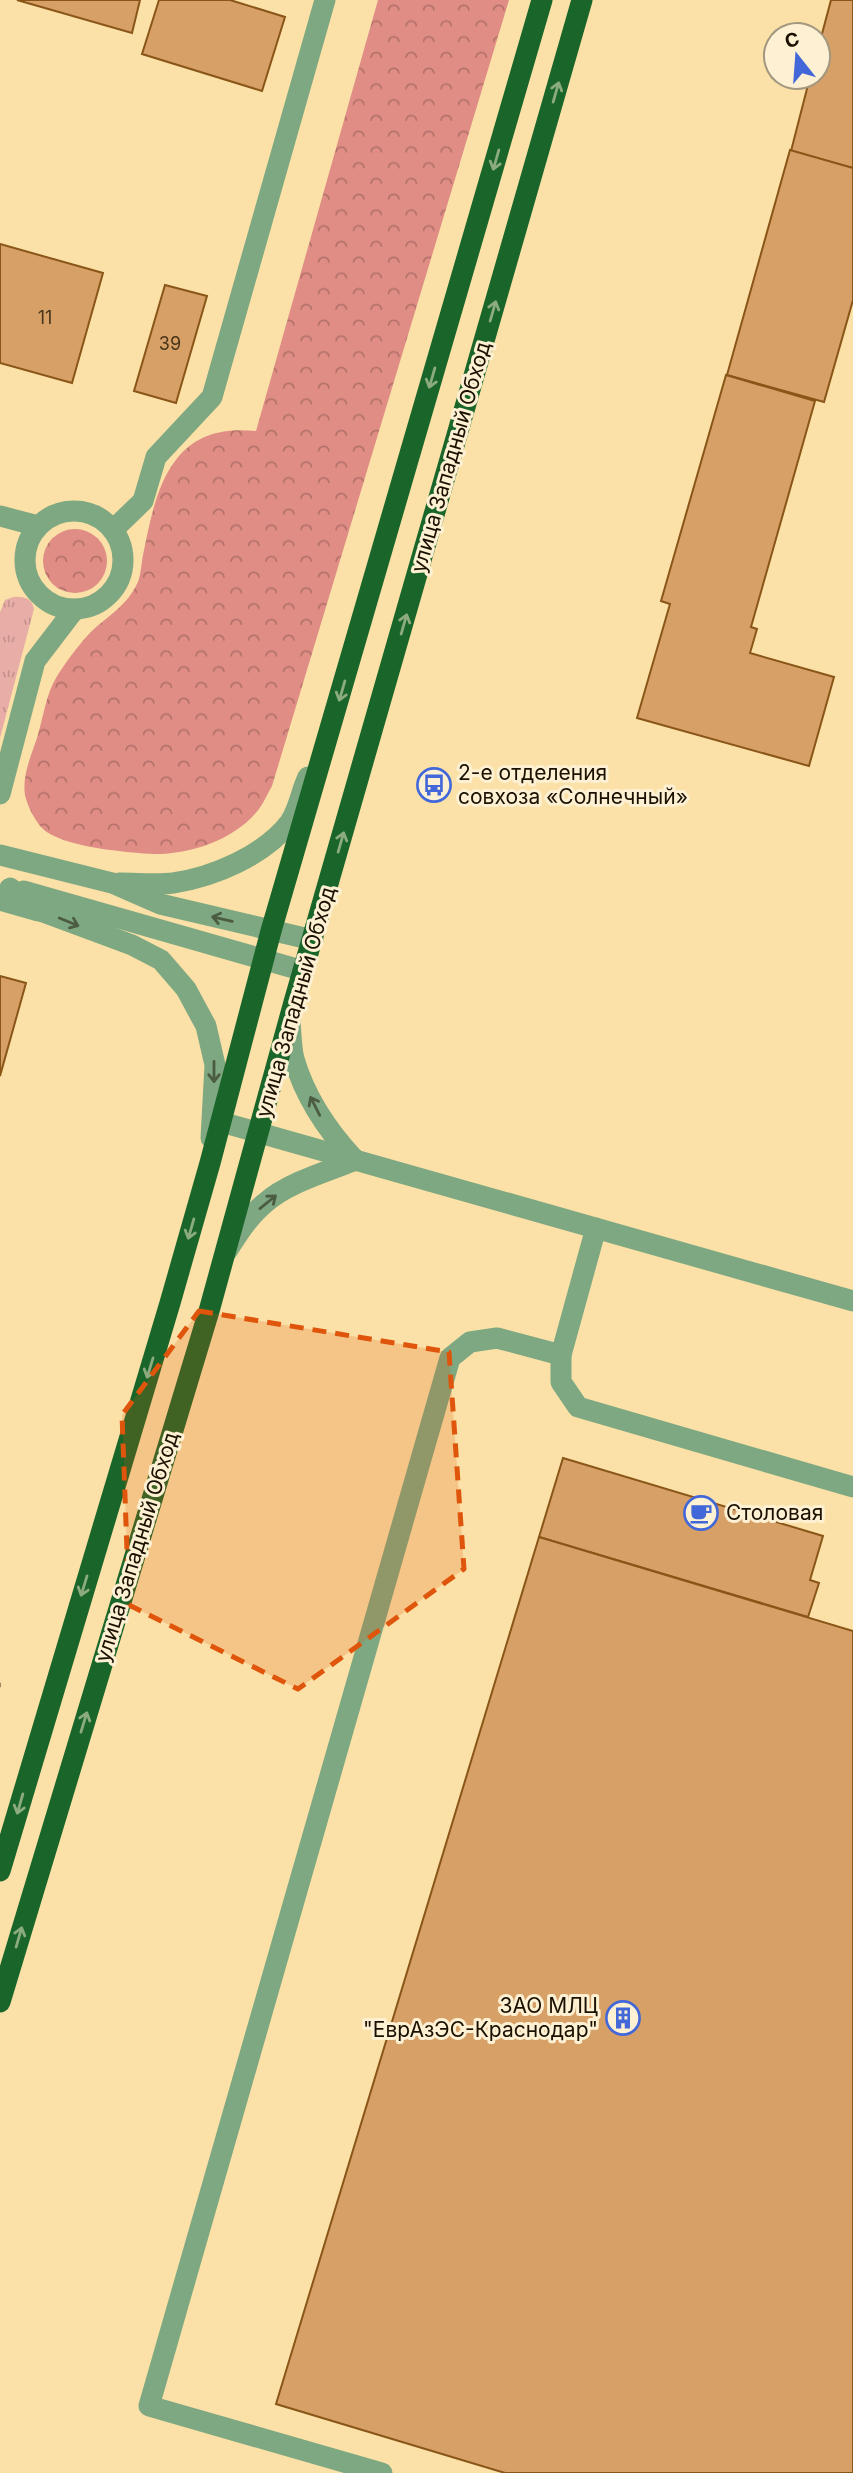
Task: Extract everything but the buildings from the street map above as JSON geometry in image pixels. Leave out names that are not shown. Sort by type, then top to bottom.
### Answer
[{"type":"highway","name":"улица Западный Обход","points":[[0,1871],[210,1163],[271,931],[542,0]]},
{"type":"highway","name":"улица Западный Обход","points":[[0,2002],[225,1254],[582,0]]},
{"type":"street","points":[[113,530],[143,501],[156,457],[212,397],[325,0]]},
{"type":"street","points":[[68,511],[85,512],[101,518],[113,530],[121,545],[124,560],[114,589],[103,601],[74,610],[58,607],[44,600],[33,587],[26,572],[25,556],[29,540],[38,526],[52,516],[68,511]]},
{"type":"street","points":[[0,516],[38,526]]},
{"type":"street","points":[[0,794],[35,661],[74,610]]},
{"type":"street","points":[[112,883],[171,883],[201,877],[236,862],[273,841],[292,819],[302,790],[326,744]]},
{"type":"street","points":[[0,855],[112,883],[160,904],[313,940]]},
{"type":"street","points":[[4,889],[43,912],[132,945],[161,960],[187,989],[206,1026],[215,1065],[210,1163]]},
{"type":"street","points":[[4,889],[304,971]]},
{"type":"street","points":[[290,1019],[294,1058],[307,1090],[329,1130],[356,1160]]},
{"type":"street","points":[[221,1122],[853,1301]]},
{"type":"street","points":[[225,1254],[241,1229],[266,1202],[287,1188],[356,1160]]},
{"type":"street","points":[[596,1228],[561,1355],[561,1382],[578,1407],[853,1487]]},
{"type":"street","points":[[382,2473],[149,2406],[450,1358],[470,1342],[497,1338],[561,1355]]},
{"type":"highlighted area","points":[[199,1311],[449,1352],[464,1569],[298,1689],[129,1605],[122,1415]]},
{"type":"green space","points":[[378,0],[509,0],[272,786],[249,820],[226,836],[198,848],[155,854],[96,848],[64,840],[51,835],[39,825],[24,788],[50,691],[80,645],[114,613],[136,586],[159,490],[179,456],[204,437],[234,430],[256,431]]},
{"type":"green space","points":[[75,529],[87,531],[98,538],[105,549],[105,573],[98,584],[87,591],[75,593],[63,591],[52,584],[45,573],[43,561],[45,549],[52,538],[63,531]]},
{"type":"green space","points":[[13,597],[27,598],[34,609],[0,738],[0,612],[5,600]]},
{"type":"place","name":"2-е отделения совхоза «Солнечный»","points":[[434,785]]},
{"type":"place","name":"Столовая","points":[[701,1513]]},
{"type":"place","name":"ЗАО МЛЦ \"ЕврАзЭС-Краснодар\"","points":[[623,2018]]}]
